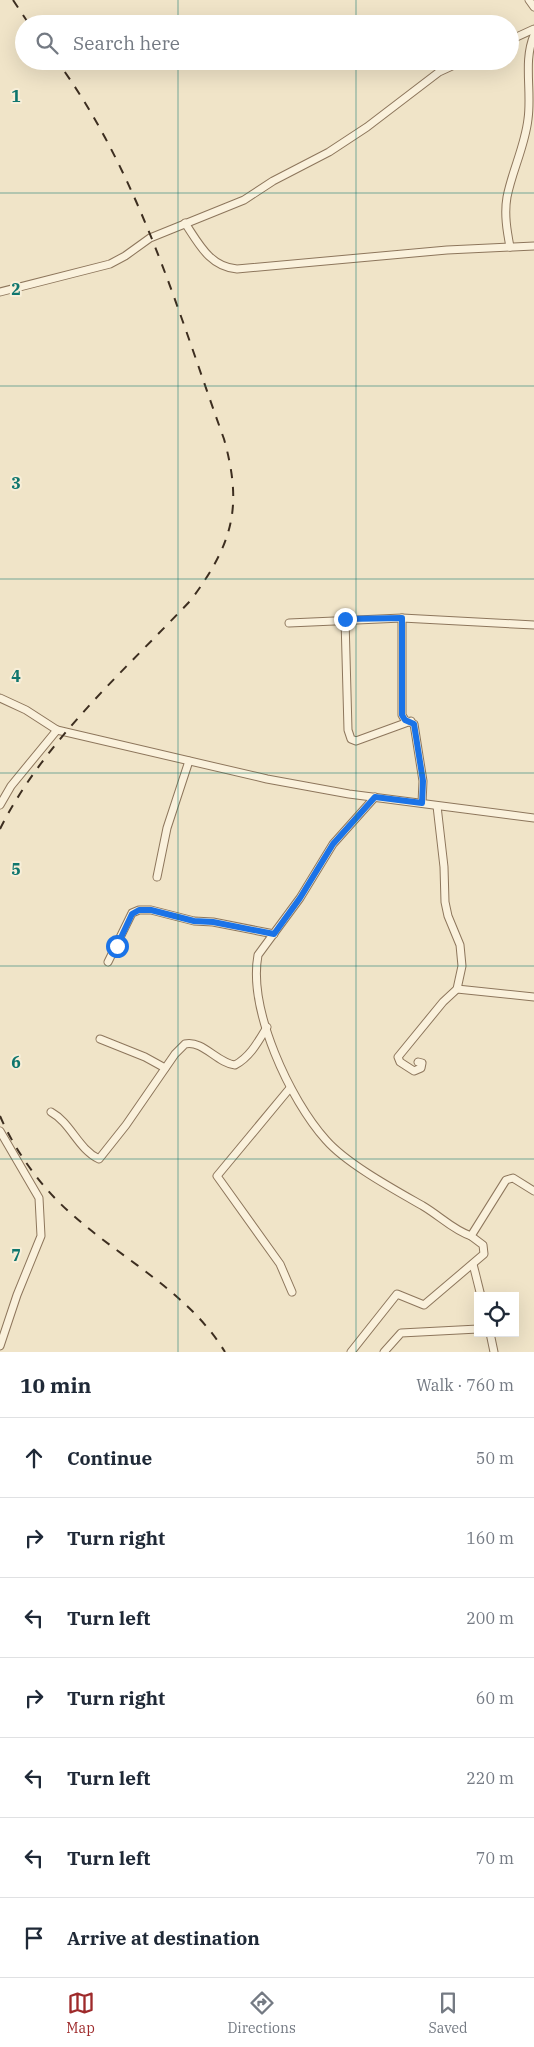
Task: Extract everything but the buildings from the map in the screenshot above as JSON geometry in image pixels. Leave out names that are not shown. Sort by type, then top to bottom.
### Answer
[{"type":"street","points":[[529,0],[534,7]]},
{"type":"street","points":[[519,36],[534,29]]},
{"type":"street","points":[[510,247],[505,223],[507,198],[522,152],[528,117],[529,48],[534,35]]},
{"type":"street","points":[[0,292],[110,264],[150,238],[244,200],[273,181],[329,152],[367,127],[443,70]]},
{"type":"street","points":[[186,223],[209,257],[222,266],[238,269],[290,262],[534,246]]},
{"type":"street","points":[[402,618],[402,715],[405,720],[411,721],[414,724],[423,781],[422,803]]},
{"type":"street","points":[[289,623],[345,619],[402,618],[534,625]]},
{"type":"street","points":[[345,619],[348,730],[350,739],[356,741],[411,721]]},
{"type":"street","points":[[0,698],[26,710],[57,730],[189,761],[267,778],[375,797],[534,818]]},
{"type":"street","points":[[0,805],[11,786],[57,730]]},
{"type":"street","points":[[157,878],[167,828],[189,761]]},
{"type":"street","points":[[351,1352],[397,1294],[409,1297],[424,1305],[484,1254],[483,1245],[471,1236],[458,1232],[445,1221],[393,1189],[326,1140],[290,1088],[276,1061],[266,1027],[259,996],[256,964],[261,950],[300,898],[333,844],[375,797]]},
{"type":"street","points":[[418,1062],[422,1063],[421,1068],[414,1071],[400,1062],[398,1057],[443,1002],[457,989],[462,961],[460,944],[444,902],[444,867],[437,806]]},
{"type":"street","points":[[108,962],[132,914],[139,910],[151,910],[194,921],[213,922],[274,934]]},
{"type":"street","points":[[457,989],[534,997]]},
{"type":"street","points":[[51,1112],[60,1117],[81,1144],[99,1159],[175,1054],[185,1044],[189,1043],[217,1059],[235,1065],[242,1061],[257,1044],[266,1027]]},
{"type":"street","points":[[100,1039],[145,1057],[165,1068]]},
{"type":"street","points":[[290,1088],[217,1176],[280,1264],[288,1278],[292,1292]]},
{"type":"street","points":[[0,1131],[38,1198],[41,1236],[17,1295],[0,1346]]},
{"type":"street","points":[[471,1236],[506,1180],[513,1178],[534,1190]]},
{"type":"street","points":[[473,1264],[480,1292]]},
{"type":"street","points":[[384,1352],[401,1333],[474,1329]]},
{"type":"street","points":[[491,1337],[494,1352]]},
{"type":"railway","points":[[13,0],[23,15]]},
{"type":"railway","points":[[0,829],[18,797],[62,736],[113,680],[191,600],[217,560],[225,542],[233,505],[233,485],[224,439],[154,243],[111,149],[86,104],[63,70]]},
{"type":"railway","points":[[0,1116],[14,1144],[32,1171],[52,1195],[94,1233],[175,1295],[210,1331],[225,1352]]},
{"type":"route","points":[[117,946],[132,914],[139,910],[151,910],[194,921],[239,926],[274,934],[300,898],[333,844],[375,797],[422,803],[424,790],[414,724],[403,719],[402,715],[402,618],[345,619]]}]
